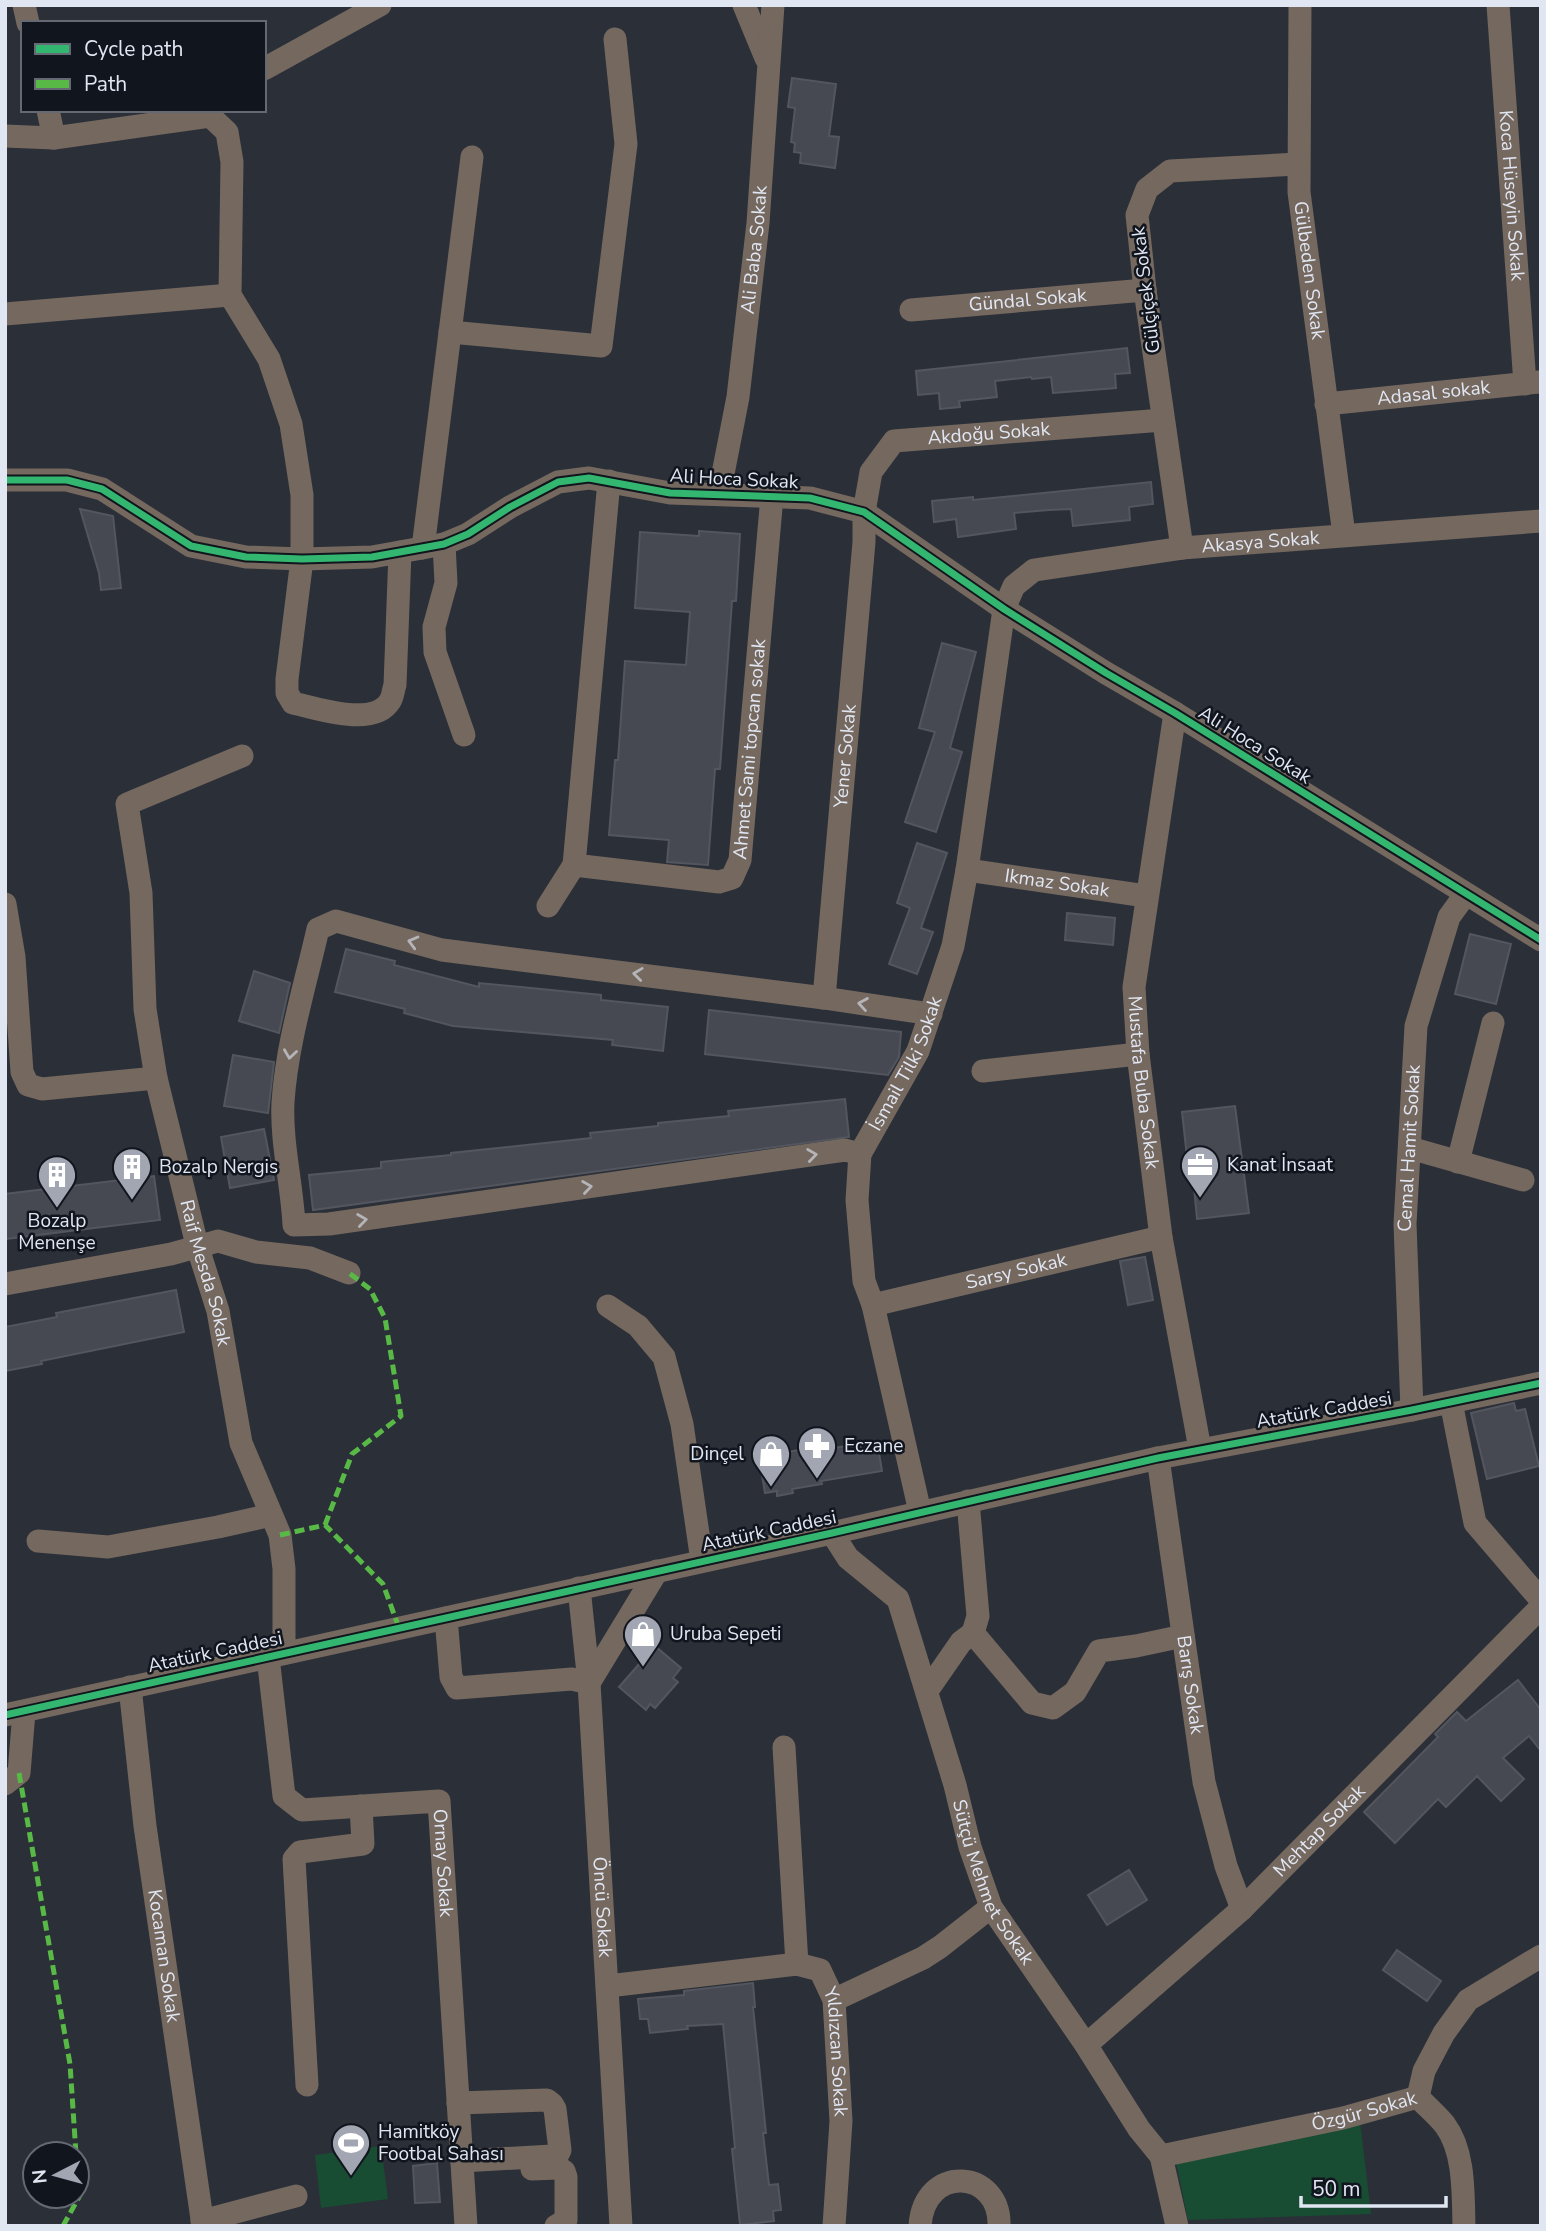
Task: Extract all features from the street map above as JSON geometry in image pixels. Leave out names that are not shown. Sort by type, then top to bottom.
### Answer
[{"type":"street","points":[[266,68],[380,5]]},
{"type":"street","points":[[744,5],[769,65]]},
{"type":"street","name":"Ali Baba Sokak","points":[[719,494],[740,383],[758,223],[773,5]]},
{"type":"street","name":"Gülbeden Sokak","points":[[1300,5],[1299,192],[1344,535]]},
{"type":"street","name":"Koca Hüseyin Sokak","points":[[1498,5],[1533,383]]},
{"type":"street","points":[[450,332],[601,346],[626,144],[615,39]]},
{"type":"street","points":[[48,112],[54,138]]},
{"type":"street","points":[[5,136],[54,138],[212,113],[227,132],[232,162],[230,295],[269,359],[291,424],[302,495],[302,559],[287,693],[293,703],[344,715],[363,715],[382,709],[390,701],[395,685],[400,552]]},
{"type":"street","points":[[464,735],[435,652],[434,627],[446,583],[434,546],[450,332],[472,157]]},
{"type":"street","name":"Gülçiçek Sokak","points":[[1182,548],[1145,290],[1137,215],[1147,189],[1170,171],[1298,164]]},
{"type":"street","name":"Gündal Sokak","points":[[911,310],[1145,290]]},
{"type":"street","points":[[5,314],[230,295]]},
{"type":"street","name":"Adasal sokak","points":[[1326,404],[1533,383]]},
{"type":"street","name":"Akdoğu Sokak","points":[[863,512],[871,472],[894,441],[1163,420]]},
{"type":"street","name":"Ali Hoca Sokak","points":[[5,480],[67,480],[102,489],[191,546],[246,557],[372,557],[434,546],[468,534],[510,507],[558,482],[589,478],[670,493],[810,498],[863,512],[1004,609],[1105,673],[1175,713],[1541,940]]},
{"type":"street","points":[[548,906],[575,865],[609,481]]},
{"type":"street","name":"Ahmet Sami topcan sokak","points":[[575,865],[719,882],[732,878],[740,860],[772,496]]},
{"type":"street","name":"Yener Sokak","points":[[824,998],[864,542],[863,512]]},
{"type":"street","name":"Akasya Sokak","points":[[1004,609],[1014,586],[1034,570],[1182,548],[1541,521]]},
{"type":"street","name":"İsmail Tilki Sokak","points":[[920,1512],[873,1305],[864,1281],[857,1200],[860,1154],[918,1051],[953,946],[967,870],[1004,609]]},
{"type":"street","name":"Mustafa Buba Sokak","points":[[1175,713],[1134,987],[1138,1054],[1161,1237],[1200,1449]]},
{"type":"street","name":"Raif Mesda Sokak","points":[[242,756],[127,804],[142,893],[145,1009],[156,1078],[197,1245],[218,1311],[241,1443],[280,1535],[284,1569],[276,1655]]},
{"type":"street","name":"Ikmaz Sokak","points":[[967,870],[1146,896]]},
{"type":"street","name":"Cemal Hamit Sokak","points":[[1412,1410],[1405,1224],[1416,1026],[1448,917],[1465,895]]},
{"type":"street","points":[[5,904],[14,957],[22,1072],[28,1085],[42,1089],[156,1078]]},
{"type":"street","points":[[860,1154],[845,1150],[329,1224],[294,1225],[283,1130],[283,1102],[291,1045],[318,929],[335,921],[442,950],[931,1014]]},
{"type":"street","points":[[1458,1162],[1493,1023]]},
{"type":"street","points":[[983,1071],[1138,1054]]},
{"type":"street","points":[[1410,1149],[1523,1180]]},
{"type":"street","name":"Sarsy Sokak","points":[[873,1305],[1161,1237]]},
{"type":"street","points":[[5,1284],[171,1254],[218,1241],[256,1252],[310,1258],[349,1273]]},
{"type":"street","points":[[608,1306],[638,1326],[664,1357],[682,1424],[702,1561]]},
{"type":"street","name":"Atatürk Caddesi","points":[[15,1714],[1158,1458],[1541,1383]]},
{"type":"street","points":[[1451,1402],[1475,1523],[1541,1600]]},
{"type":"street","name":"Barış Sokak","points":[[1158,1458],[1203,1782],[1226,1866],[1242,1909]]},
{"type":"street","points":[[927,1691],[961,1642],[973,1633],[978,1616],[968,1501]]},
{"type":"street","points":[[38,1541],[108,1547],[218,1527],[271,1514]]},
{"type":"street","name":"Sütçü Mehmet Sokak","points":[[832,1533],[848,1558],[898,1599],[927,1691],[970,1847],[991,1906],[1086,2045],[1139,2129],[1161,2155],[1177,2226]]},
{"type":"street","points":[[446,1618],[451,1677],[457,1688],[572,1679],[589,1683],[657,1572]]},
{"type":"street","name":"Öncü Sokak","points":[[579,1588],[589,1683],[621,2226]]},
{"type":"street","name":"Mehtap Sokak","points":[[1086,2045],[1242,1909],[1541,1607]]},
{"type":"street","points":[[973,1633],[1032,1703],[1053,1708],[1075,1692],[1099,1651],[1183,1636]]},
{"type":"street","name":"Ornay Sokak","points":[[276,1655],[284,1796],[302,1810],[439,1801],[466,2226]]},
{"type":"street","name":"Kocaman Sokak","points":[[130,1687],[145,1826],[203,2224]]},
{"type":"street","points":[[5,1784],[19,1773],[15,1714]]},
{"type":"street","points":[[608,1986],[797,1964],[784,1747]]},
{"type":"street","points":[[307,2085],[294,1859],[300,1852],[363,1844],[360,1806]]},
{"type":"street","points":[[834,2000],[940,1948],[991,1906]]},
{"type":"street","name":"Özgür Sokak","points":[[1161,2155],[1343,2118],[1418,2097],[1424,2071],[1444,2033],[1468,2000],[1541,1956]]},
{"type":"street","name":"Yıldızcan Sokak","points":[[797,1964],[820,1970],[834,2000],[841,2120],[834,2226]]},
{"type":"street","points":[[1418,2097],[1446,2126],[1457,2152],[1464,2226]]},
{"type":"street","points":[[458,2103],[547,2100],[555,2109],[560,2150],[552,2156],[463,2167]]},
{"type":"street","points":[[463,2167],[559,2168],[564,2171],[566,2220],[556,2226]]},
{"type":"street","points":[[920,2226],[921,2211],[928,2197],[939,2186],[954,2181],[970,2182],[984,2189],[994,2200],[999,2226]]},
{"type":"street","points":[[203,2224],[296,2196]]},
{"type":"green space","points":[[1360,2121],[1371,2214],[1188,2220],[1176,2162]]},
{"type":"green space","name":"Hamitköy Footbal Sahası","points":[[381,2146],[388,2199],[321,2208],[315,2155]]},
{"type":"building","points":[[792,78],[836,84],[829,136],[839,137],[835,168],[800,163],[801,153],[794,152],[795,143],[791,142],[795,108],[788,107]]},
{"type":"building","points":[[1127,348],[1130,373],[1115,374],[1116,388],[1053,393],[1051,377],[995,381],[997,397],[959,401],[960,407],[940,409],[939,393],[918,395],[916,371]]},
{"type":"building","points":[[1151,482],[1153,504],[1129,507],[1130,520],[1073,526],[1071,509],[1014,513],[1016,529],[958,537],[956,519],[934,522],[932,501],[973,497],[973,500]]},
{"type":"building","points":[[80,509],[113,516],[121,588],[101,590],[99,573]]},
{"type":"building","points":[[699,531],[740,534],[736,601],[732,601],[720,769],[715,769],[708,865],[667,862],[669,840],[609,835],[625,661],[686,665],[690,612],[635,608],[640,532],[699,536]]},
{"type":"building","points":[[942,643],[976,652],[950,748],[962,752],[936,832],[905,822],[935,732],[919,728]]},
{"type":"building","points":[[917,843],[947,853],[921,928],[933,932],[917,974],[889,964],[910,908],[897,903]]},
{"type":"building","points":[[1067,913],[1115,918],[1113,945],[1065,940]]},
{"type":"building","points":[[1470,934],[1511,944],[1496,1004],[1455,994]]},
{"type":"building","points":[[346,949],[395,961],[394,965],[479,987],[479,983],[601,995],[601,1000],[668,1007],[663,1051],[612,1045],[613,1040],[453,1026],[404,1013],[405,1009],[335,992]]},
{"type":"building","points":[[254,971],[290,983],[279,1033],[239,1021]]},
{"type":"building","points":[[709,1010],[901,1032],[899,1057],[888,1075],[705,1054]]},
{"type":"building","points":[[233,1055],[274,1062],[268,1113],[224,1106]]},
{"type":"building","points":[[845,1099],[849,1137],[313,1210],[309,1175],[381,1168],[381,1162],[591,1138],[590,1133],[729,1116],[728,1111]]},
{"type":"building","points":[[1235,1106],[1249,1213],[1197,1219],[1191,1156],[1187,1157],[1182,1112]]},
{"type":"building","points":[[264,1129],[274,1180],[230,1188],[221,1137]]},
{"type":"building","points":[[154,1176],[160,1220],[5,1239],[5,1194]]},
{"type":"building","points":[[1145,1257],[1153,1300],[1128,1305],[1120,1261]]},
{"type":"building","points":[[176,1290],[184,1332],[41,1361],[42,1364],[5,1371],[5,1327],[57,1317],[56,1313]]},
{"type":"building","points":[[1514,1403],[1516,1411],[1525,1409],[1539,1466],[1487,1479],[1471,1413]]},
{"type":"building","points":[[877,1441],[882,1471],[821,1481],[822,1484],[792,1489],[793,1493],[777,1496],[777,1491],[765,1493],[759,1457],[816,1447],[816,1451]]},
{"type":"building","points":[[655,1646],[681,1668],[673,1678],[678,1682],[655,1708],[650,1704],[646,1710],[619,1687]]},
{"type":"building","points":[[1518,1680],[1541,1710],[1541,1751],[1529,1736],[1503,1758],[1524,1779],[1501,1801],[1477,1776],[1446,1807],[1438,1799],[1395,1843],[1364,1812],[1438,1737],[1435,1734],[1457,1712],[1466,1721]]},
{"type":"building","points":[[1129,1870],[1147,1900],[1107,1925],[1088,1895]]},
{"type":"building","points":[[1397,1950],[1441,1981],[1427,2001],[1383,1970]]},
{"type":"building","points":[[753,1983],[769,2185],[778,2184],[781,2210],[773,2211],[774,2221],[740,2225],[723,2024],[687,2026],[688,2029],[650,2033],[648,2019],[640,2019],[638,1999],[684,1995],[684,1991]]},
{"type":"building","points":[[437,2163],[440,2202],[415,2203],[413,2166]]},
{"type":"marked path","points":[[325,1525],[352,1454],[401,1416],[385,1318],[370,1289],[349,1273]]},
{"type":"marked path","points":[[280,1535],[325,1525],[383,1584],[399,1628]]},
{"type":"marked path","points":[[19,1773],[70,2064],[75,2140]]},
{"type":"marked path","points":[[63,2226],[72,2210]]},
{"type":"cycle path","points":[[5,480],[67,480],[102,489],[191,546],[246,557],[372,557],[444,544],[468,534],[510,507],[558,482],[589,478],[670,493],[810,498],[864,512],[1004,609],[1541,940]]},
{"type":"cycle path","points":[[5,1715],[832,1533],[1158,1458],[1541,1383]]},
{"type":"place","name":"Kanat İnsaat","points":[[1200,1199]]},
{"type":"place","name":"Bozalp Nergis","points":[[132,1201]]},
{"type":"place","name":"Bozalp Menenşe","points":[[57,1209]]},
{"type":"place","name":"Eczane","points":[[817,1480]]},
{"type":"place","name":"Dinçel","points":[[771,1488]]},
{"type":"place","name":"Uruba Sepeti","points":[[643,1668]]},
{"type":"place","name":"Hamitköy Footbal Sahası","points":[[351,2177]]}]
